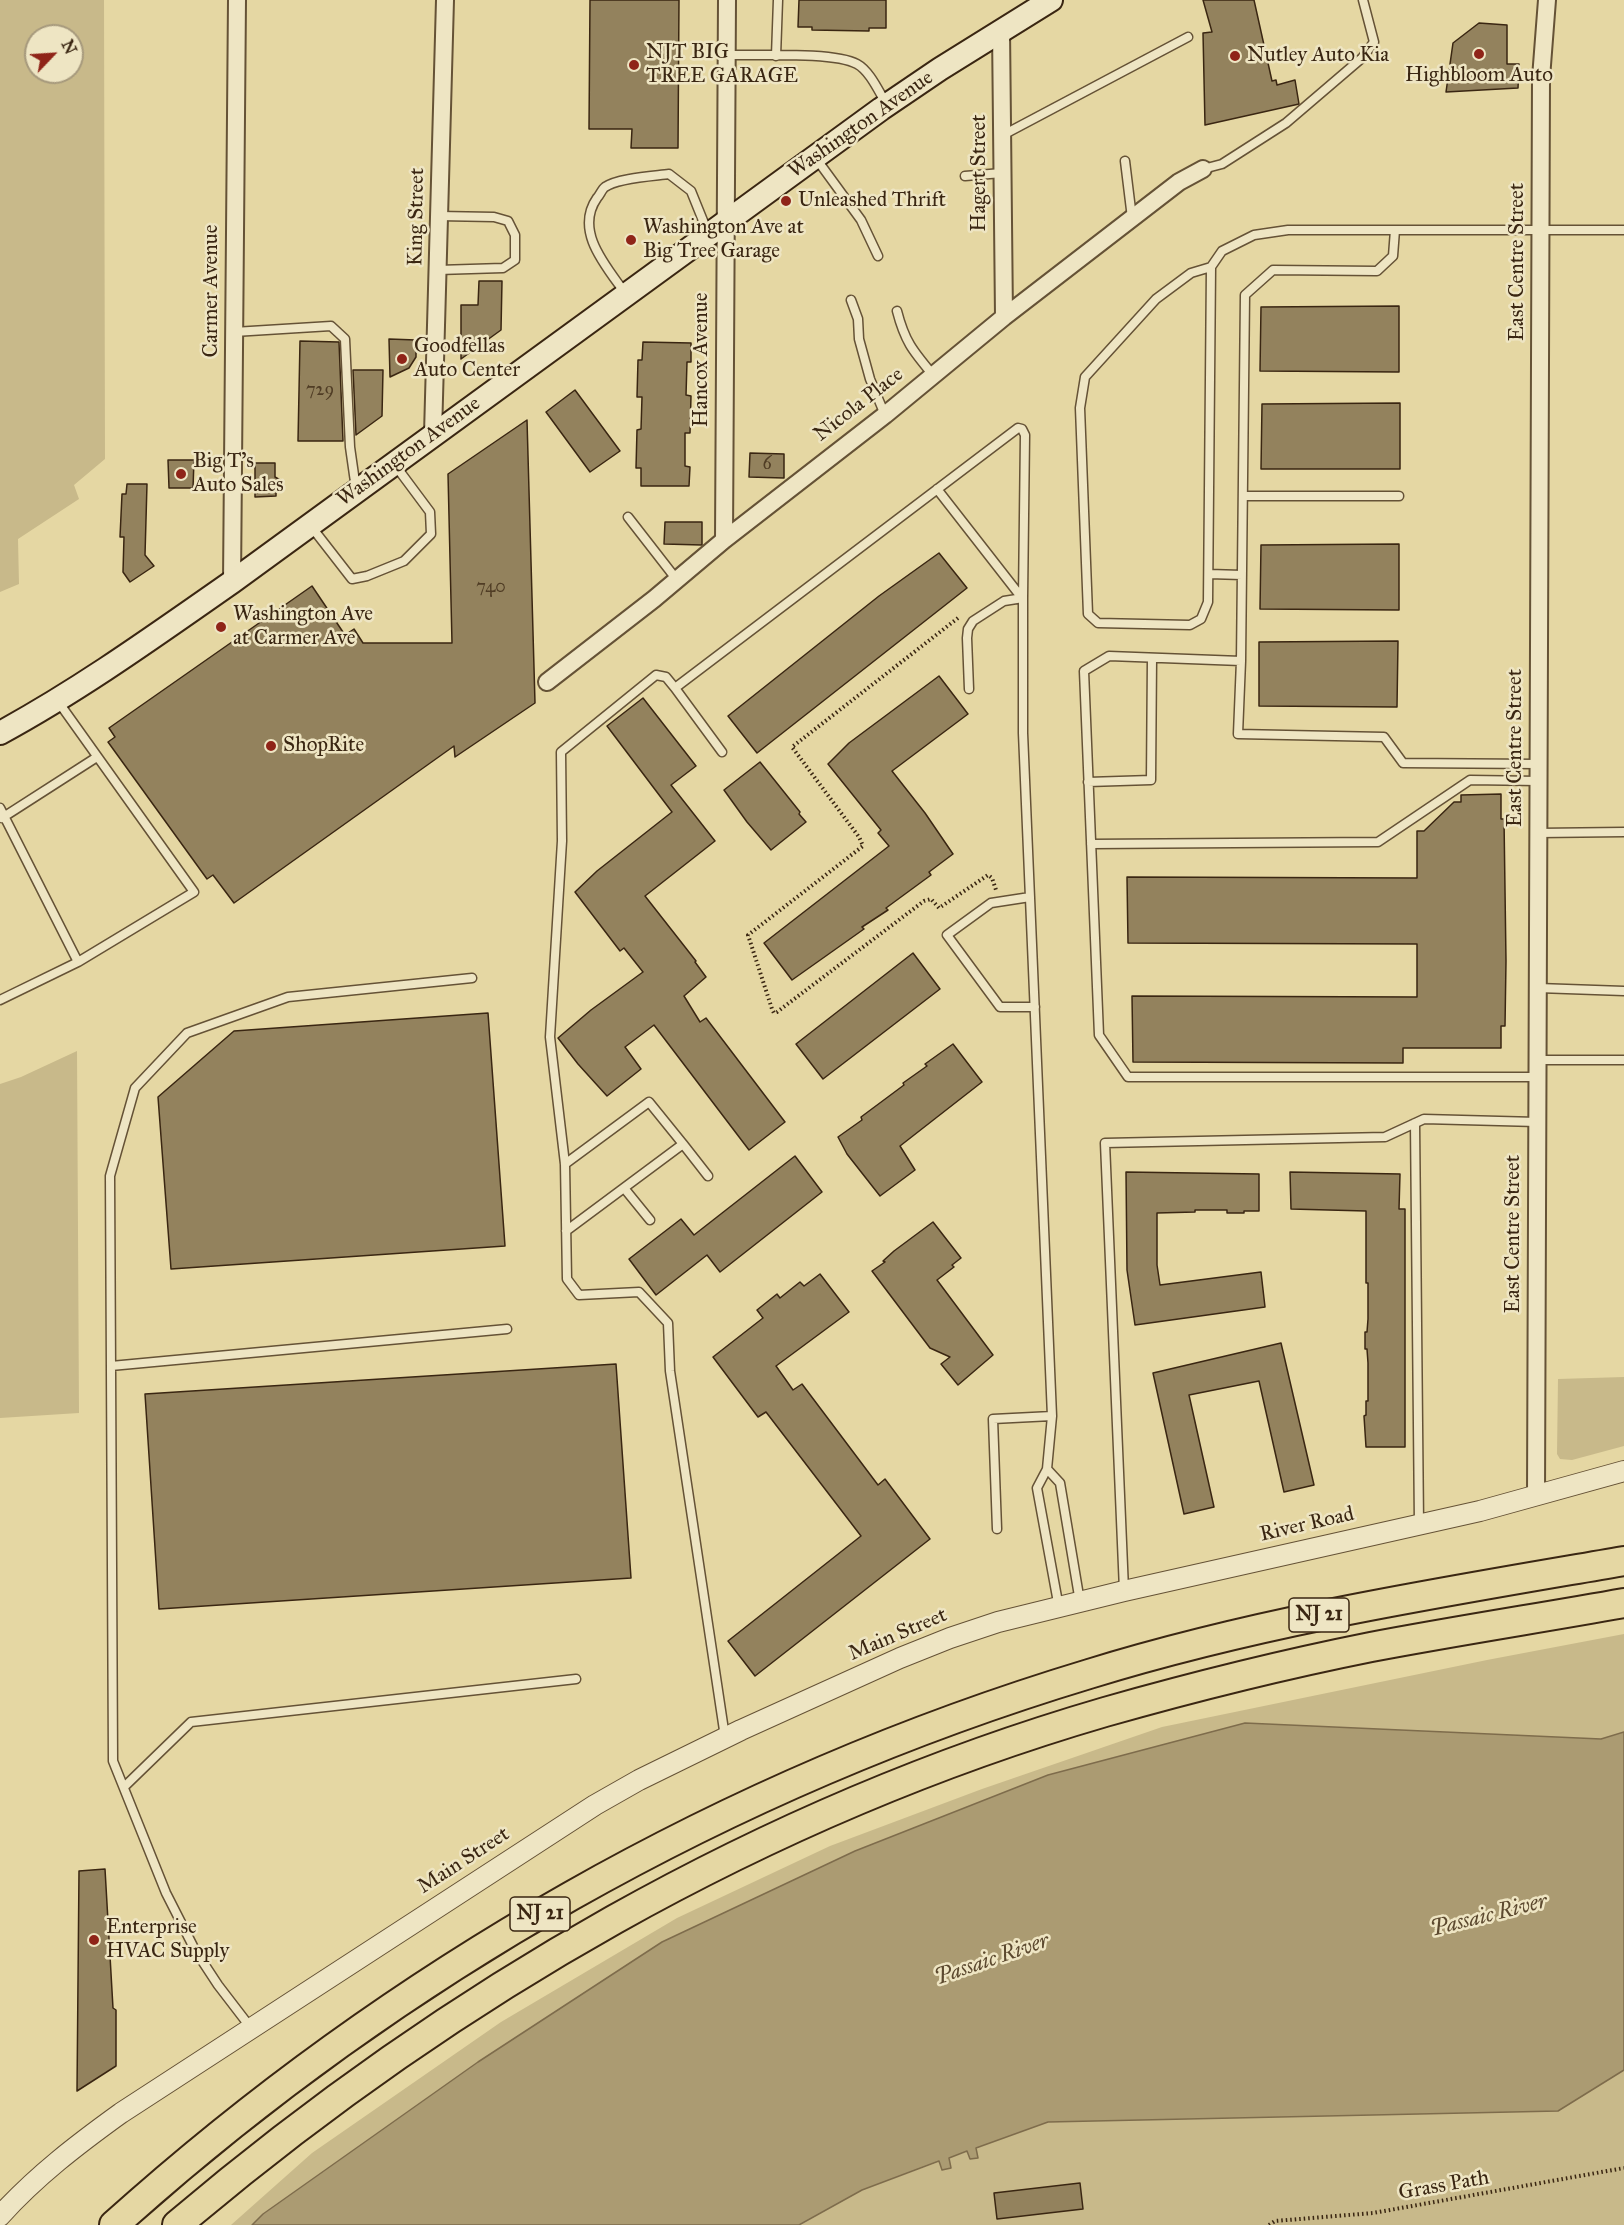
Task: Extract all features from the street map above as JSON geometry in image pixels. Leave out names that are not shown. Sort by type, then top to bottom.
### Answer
[{"type":"highway","points":[[1438,1593],[1624,1549]]},
{"type":"highway","name":"NJ 21","points":[[114,2225],[202,2148],[260,2103],[318,2059],[437,1977],[613,1872],[752,1802],[884,1745],[952,1719],[1158,1654],[1275,1625],[1624,1560]]},
{"type":"highway","name":"NJ 21","points":[[177,2225],[229,2181],[342,2093],[460,2012],[642,1904],[728,1860],[835,1811],[900,1784],[1032,1736],[1170,1694],[1273,1668],[1376,1646],[1624,1603]]},
{"type":"main road","name":"Washington Avenue","points":[[0,734],[57,700],[232,582],[887,105],[1001,29],[1051,0]]},
{"type":"street","name":"Carmer Avenue","points":[[232,582],[237,0]]},
{"type":"street","name":"King Street","points":[[434,434],[445,0]]},
{"type":"street","name":"Hancox Avenue","points":[[724,540],[717,227],[728,0]]},
{"type":"street","name":"East Centre Street","points":[[1536,1496],[1541,78],[1548,0]]},
{"type":"street","name":"Hagert Street","points":[[1001,29],[1004,317]]},
{"type":"street","name":"Nicola Place","points":[[547,682],[885,415],[1004,317],[1179,182],[1203,168]]},
{"type":"street","name":"River Road","points":[[998,1622],[1030,1612],[1059,1608],[1124,1591],[1419,1525],[1624,1471]]},
{"type":"street","name":"Main Street","points":[[0,2216],[43,2172],[81,2141],[595,1805],[639,1780],[725,1738],[900,1658],[998,1622]]},
{"type":"lane","points":[[776,56],[777,0]]},
{"type":"lane","points":[[1203,168],[1222,164],[1286,123],[1362,58],[1374,42],[1363,0]]},
{"type":"lane","points":[[1002,135],[1188,37]]},
{"type":"lane","points":[[727,55],[837,57],[858,64],[887,105]]},
{"type":"lane","points":[[815,157],[861,220],[878,256]]},
{"type":"lane","points":[[1125,161],[1132,218]]},
{"type":"lane","points":[[964,176],[1002,173]]},
{"type":"lane","points":[[625,294],[594,248],[587,222],[592,205],[606,187],[634,178],[669,174],[691,191],[717,227]]},
{"type":"lane","points":[[438,270],[503,268],[515,260],[515,235],[508,221],[495,217],[439,216]]},
{"type":"lane","points":[[1211,267],[1191,273],[1156,299],[1085,377],[1080,408],[1088,614],[1098,623],[1190,626],[1201,620],[1208,602],[1211,267],[1222,251],[1254,235],[1288,230],[1624,230]]},
{"type":"lane","points":[[1395,230],[1393,256],[1377,271],[1274,270],[1245,295],[1241,661],[1238,734],[1384,737],[1403,763],[1539,772]]},
{"type":"lane","points":[[851,300],[858,319],[860,339],[870,380],[885,415]]},
{"type":"lane","points":[[897,311],[904,335],[933,375]]},
{"type":"lane","points":[[234,332],[331,326],[345,339],[350,447],[357,489]]},
{"type":"lane","points":[[675,688],[1018,428],[1022,429],[1025,435],[1023,733],[1052,1416],[1047,1469],[1037,1488],[1059,1608]]},
{"type":"lane","points":[[309,525],[352,579],[367,576],[404,561],[431,534],[430,512],[394,463]]},
{"type":"lane","points":[[937,489],[1023,598]]},
{"type":"lane","points":[[1243,496],[1399,496]]},
{"type":"lane","points":[[628,517],[676,580]]},
{"type":"lane","points":[[1209,574],[1242,575]]},
{"type":"lane","points":[[969,689],[968,629],[973,621],[1004,601],[1023,598]]},
{"type":"lane","points":[[1241,661],[1109,656],[1084,671],[1099,1035],[1128,1077],[1538,1077]]},
{"type":"lane","points":[[1088,782],[1151,780],[1152,658]]},
{"type":"lane","points":[[722,752],[666,677],[656,675],[561,752],[562,841],[550,1037],[565,1164],[567,1279],[579,1295],[639,1292],[668,1323],[670,1371],[725,1738]]},
{"type":"lane","points":[[0,1000],[78,962],[194,892],[57,700]]},
{"type":"lane","points":[[2,818],[97,757]]},
{"type":"lane","points":[[1091,844],[1378,842],[1470,780],[1539,772]]},
{"type":"lane","points":[[0,808],[2,818],[78,962]]},
{"type":"lane","points":[[1538,833],[1624,832]]},
{"type":"lane","points":[[1030,897],[991,903],[947,935],[1000,1007],[1035,1007]]},
{"type":"lane","points":[[251,2028],[195,1950],[166,1893],[113,1761],[111,1176],[135,1088],[187,1033],[288,997],[472,978]]},
{"type":"lane","points":[[1538,988],[1624,991]]},
{"type":"lane","points":[[1538,1060],[1624,1060]]},
{"type":"lane","points":[[565,1164],[649,1102],[708,1176]]},
{"type":"lane","points":[[1124,1591],[1105,1143],[1385,1137],[1424,1119],[1537,1122]]},
{"type":"lane","points":[[1415,1123],[1419,1525]]},
{"type":"lane","points":[[566,1231],[683,1144]]},
{"type":"lane","points":[[624,1188],[650,1220]]},
{"type":"lane","points":[[111,1366],[507,1329]]},
{"type":"lane","points":[[997,1529],[993,1419],[1052,1416]]},
{"type":"lane","points":[[1047,1469],[1060,1483],[1080,1602]]},
{"type":"lane","points":[[124,1787],[191,1722],[576,1679]]},
{"type":"path","points":[[960,616],[792,747],[859,837],[863,846],[753,930],[747,938],[774,1013],[929,898],[939,908],[988,875],[992,878],[1000,902]]},
{"type":"path","name":"Grass Path","points":[[1269,2225],[1275,2221],[1373,2213],[1624,2168]]},
{"type":"shaded area","points":[[0,0],[104,0],[105,459],[74,485],[79,499],[18,539],[19,584],[0,592]]},
{"type":"shaded area","points":[[77,1051],[79,1413],[0,1418],[0,1084],[21,1077]]},
{"type":"shaded area","points":[[1624,1377],[1624,1446],[1572,1460],[1560,1459],[1557,1454],[1558,1379]]},
{"type":"shaded area","points":[[1624,1634],[1624,1732],[1601,1739],[1245,1723],[1048,1775],[855,1851],[662,1942],[478,2062],[263,2214],[252,2225],[231,2225],[312,2153],[501,2022],[677,1918],[830,1846],[982,1789],[1162,1727]]},
{"type":"shaded area","points":[[1624,2070],[1624,2225],[799,2225],[862,2190],[1048,2122],[1558,2111]]},
{"type":"water","name":"Passaic River","points":[[1245,1723],[1601,1739],[1624,1732],[1624,2070],[1558,2111],[1048,2122],[976,2148],[978,2158],[970,2159],[967,2151],[949,2158],[951,2168],[942,2170],[939,2161],[862,2190],[799,2225],[252,2225],[263,2214],[478,2062],[662,1942],[855,1851],[1048,1775]]},
{"type":"building","name":"NJT BIG TREE GARAGE","points":[[590,0],[679,0],[678,148],[631,148],[632,129],[589,129]]},
{"type":"building","points":[[799,0],[886,0],[886,28],[869,28],[869,31],[812,30],[812,27],[798,27]]},
{"type":"building","name":"Nutley Auto Kia","points":[[1203,0],[1254,0],[1272,81],[1276,80],[1277,85],[1295,80],[1299,104],[1205,125],[1203,33],[1212,32]]},
{"type":"building","name":"Highbloom Auto","points":[[1479,23],[1507,25],[1507,64],[1519,64],[1518,88],[1446,92],[1453,43]]},
{"type":"building","points":[[479,281],[502,281],[501,330],[461,359],[461,305],[478,305]]},
{"type":"building","points":[[1399,306],[1399,372],[1260,371],[1261,307]]},
{"type":"building","name":"Goodfellas Auto Center","points":[[389,339],[416,340],[416,357],[409,368],[390,377]]},
{"type":"building","points":[[300,341],[339,342],[343,441],[298,441]]},
{"type":"building","points":[[643,342],[691,343],[691,362],[687,362],[686,395],[691,396],[690,433],[685,433],[685,466],[690,467],[689,486],[641,486],[641,468],[636,468],[637,430],[641,429],[642,397],[637,397],[638,360],[642,360]]},
{"type":"building","points":[[353,370],[383,370],[382,416],[356,435]]},
{"type":"building","points":[[575,390],[620,451],[590,472],[546,412]]},
{"type":"building","points":[[1400,403],[1400,469],[1261,469],[1262,404]]},
{"type":"building","name":"ShopRite","points":[[527,420],[535,703],[455,757],[454,746],[234,903],[213,875],[207,879],[108,742],[115,737],[109,728],[312,586],[345,635],[354,629],[363,643],[452,643],[448,474]]},
{"type":"building","points":[[750,453],[784,454],[784,478],[749,477]]},
{"type":"building","name":"Big T's Auto Sales","points":[[168,460],[194,460],[193,488],[169,488]]},
{"type":"building","points":[[255,463],[275,463],[275,477],[282,481],[276,486],[276,496],[255,497]]},
{"type":"building","points":[[127,484],[147,484],[145,555],[154,566],[130,582],[123,572],[124,537],[120,537],[122,494],[126,494]]},
{"type":"building","points":[[665,522],[702,522],[702,545],[664,544]]},
{"type":"building","points":[[1399,544],[1399,610],[1260,609],[1261,545]]},
{"type":"building","points":[[939,553],[967,588],[757,753],[728,716],[879,596]]},
{"type":"building","points":[[1398,641],[1397,707],[1259,706],[1259,642]]},
{"type":"building","points":[[939,676],[968,714],[892,771],[953,854],[929,872],[931,875],[886,908],[888,910],[862,927],[864,929],[792,980],[764,943],[889,846],[878,833],[881,830],[828,764],[849,743]]},
{"type":"building","points":[[643,698],[696,766],[671,785],[715,841],[645,896],[706,977],[684,996],[700,1022],[706,1018],[785,1122],[749,1150],[654,1025],[625,1047],[641,1069],[607,1096],[558,1038],[591,1010],[643,972],[624,948],[620,951],[575,892],[597,871],[672,812],[607,726]]},
{"type":"building","points":[[760,762],[806,822],[771,850],[724,790]]},
{"type":"building","points":[[1501,794],[1501,819],[1504,819],[1506,961],[1505,1026],[1501,1026],[1501,1048],[1403,1048],[1403,1063],[1133,1062],[1132,996],[1417,997],[1417,944],[1128,943],[1127,877],[1417,878],[1417,831],[1424,831],[1454,802],[1461,802],[1461,795]]},
{"type":"building","points":[[913,953],[940,989],[823,1079],[796,1044]]},
{"type":"building","points":[[488,1013],[505,1246],[171,1269],[158,1097],[234,1031]]},
{"type":"building","points":[[953,1044],[982,1082],[900,1146],[915,1170],[880,1196],[847,1154],[838,1137],[927,1066],[925,1064]]},
{"type":"building","points":[[795,1156],[822,1192],[720,1272],[707,1255],[656,1295],[629,1259],[681,1219],[694,1235]]},
{"type":"building","points":[[1126,1172],[1259,1174],[1259,1211],[1227,1213],[1227,1210],[1195,1210],[1195,1212],[1157,1213],[1157,1265],[1160,1285],[1261,1272],[1265,1307],[1135,1325],[1127,1270]]},
{"type":"building","points":[[1290,1172],[1400,1174],[1399,1209],[1405,1209],[1405,1447],[1366,1447],[1364,1416],[1366,1415],[1366,1401],[1368,1401],[1368,1363],[1365,1332],[1367,1332],[1368,1319],[1368,1283],[1366,1283],[1366,1211],[1291,1209]]},
{"type":"building","points":[[933,1222],[961,1258],[952,1265],[954,1267],[937,1280],[993,1355],[958,1385],[941,1364],[950,1357],[930,1348],[872,1271],[885,1262],[883,1261],[894,1251]]},
{"type":"building","points":[[820,1274],[849,1312],[776,1366],[793,1390],[802,1384],[878,1485],[885,1479],[930,1539],[755,1676],[728,1641],[861,1536],[766,1412],[758,1417],[713,1357],[763,1318],[757,1310],[777,1294],[780,1298],[800,1282],[804,1286]]},
{"type":"building","points":[[1281,1343],[1314,1485],[1284,1492],[1259,1381],[1189,1395],[1214,1507],[1184,1514],[1153,1373]]},
{"type":"building","points":[[616,1364],[631,1578],[159,1609],[145,1394]]},
{"type":"building","name":"Enterprise HVAC Supply","points":[[105,1869],[113,2008],[116,2010],[116,2066],[77,2091],[79,1871]]},
{"type":"building","points":[[1080,2183],[1083,2209],[997,2219],[994,2193]]},
{"type":"place","name":"Highbloom Auto","points":[[1479,54]]},
{"type":"place","name":"Nutley Auto Kia","points":[[1235,56]]},
{"type":"place","name":"NJT BIG TREE GARAGE","points":[[634,65]]},
{"type":"place","name":"Unleashed Thrift","points":[[786,201]]},
{"type":"place","name":"Washington Ave at Big Tree Garage","points":[[631,240]]},
{"type":"place","name":"Goodfellas Auto Center","points":[[402,359]]},
{"type":"place","name":"Big T's Auto Sales","points":[[181,474]]},
{"type":"place","name":"Washington Ave at Carmer Ave","points":[[221,627]]},
{"type":"place","name":"ShopRite","points":[[271,746]]},
{"type":"place","name":"Enterprise HVAC Supply","points":[[94,1940]]}]
